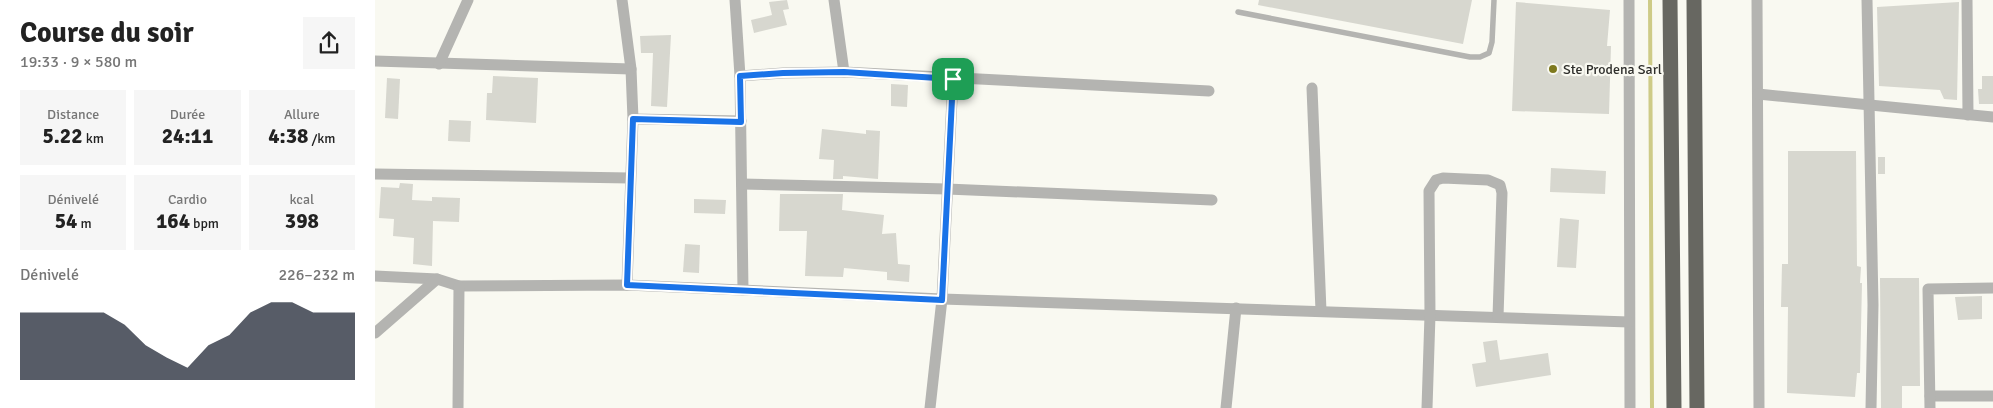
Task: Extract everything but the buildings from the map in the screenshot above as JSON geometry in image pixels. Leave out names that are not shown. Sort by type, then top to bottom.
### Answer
[{"type":"highway","points":[[1670,0],[1674,408]]},
{"type":"highway","points":[[1694,0],[1697,408]]},
{"type":"street","points":[[439,64],[468,0]]},
{"type":"street","points":[[622,0],[631,68],[633,119],[627,285]]},
{"type":"street","points":[[735,0],[740,76],[743,290]]},
{"type":"street","points":[[834,0],[844,72]]},
{"type":"street","points":[[1629,0],[1630,408]]},
{"type":"street","points":[[1757,0],[1759,408]]},
{"type":"street","points":[[1867,0],[1873,305],[1871,408]]},
{"type":"street","points":[[1967,0],[1968,115]]},
{"type":"street","points":[[375,61],[631,68]]},
{"type":"street","points":[[740,76],[844,72],[1209,91]]},
{"type":"street","points":[[930,408],[942,300],[953,79]]},
{"type":"street","points":[[1312,88],[1321,311]]},
{"type":"street","points":[[1757,94],[1993,117]]},
{"type":"street","points":[[633,119],[741,122]]},
{"type":"street","points":[[375,174],[630,178]]},
{"type":"street","points":[[1427,408],[1430,315],[1429,191],[1432,185],[1443,178],[1488,180],[1500,185],[1502,193],[1498,318]]},
{"type":"street","points":[[742,184],[947,189],[1212,200]]},
{"type":"street","points":[[375,276],[437,279],[459,286],[627,285],[942,300],[1629,322]]},
{"type":"street","points":[[375,333],[437,279]]},
{"type":"street","points":[[458,408],[459,286]]},
{"type":"street","points":[[1930,408],[1928,289],[1993,288]]},
{"type":"street","points":[[1226,408],[1236,308]]},
{"type":"street","points":[[1930,396],[1993,396]]},
{"type":"lane","points":[[1238,12],[1480,58],[1489,54],[1492,42],[1494,0]]},
{"type":"waterway","points":[[1650,0],[1652,408]]},
{"type":"place","name":"Ste Prodena Sarl","points":[[1553,69]]},
{"type":"route","points":[[844,72],[953,79],[942,300],[627,285],[633,119],[741,122],[740,76],[844,72]]}]
